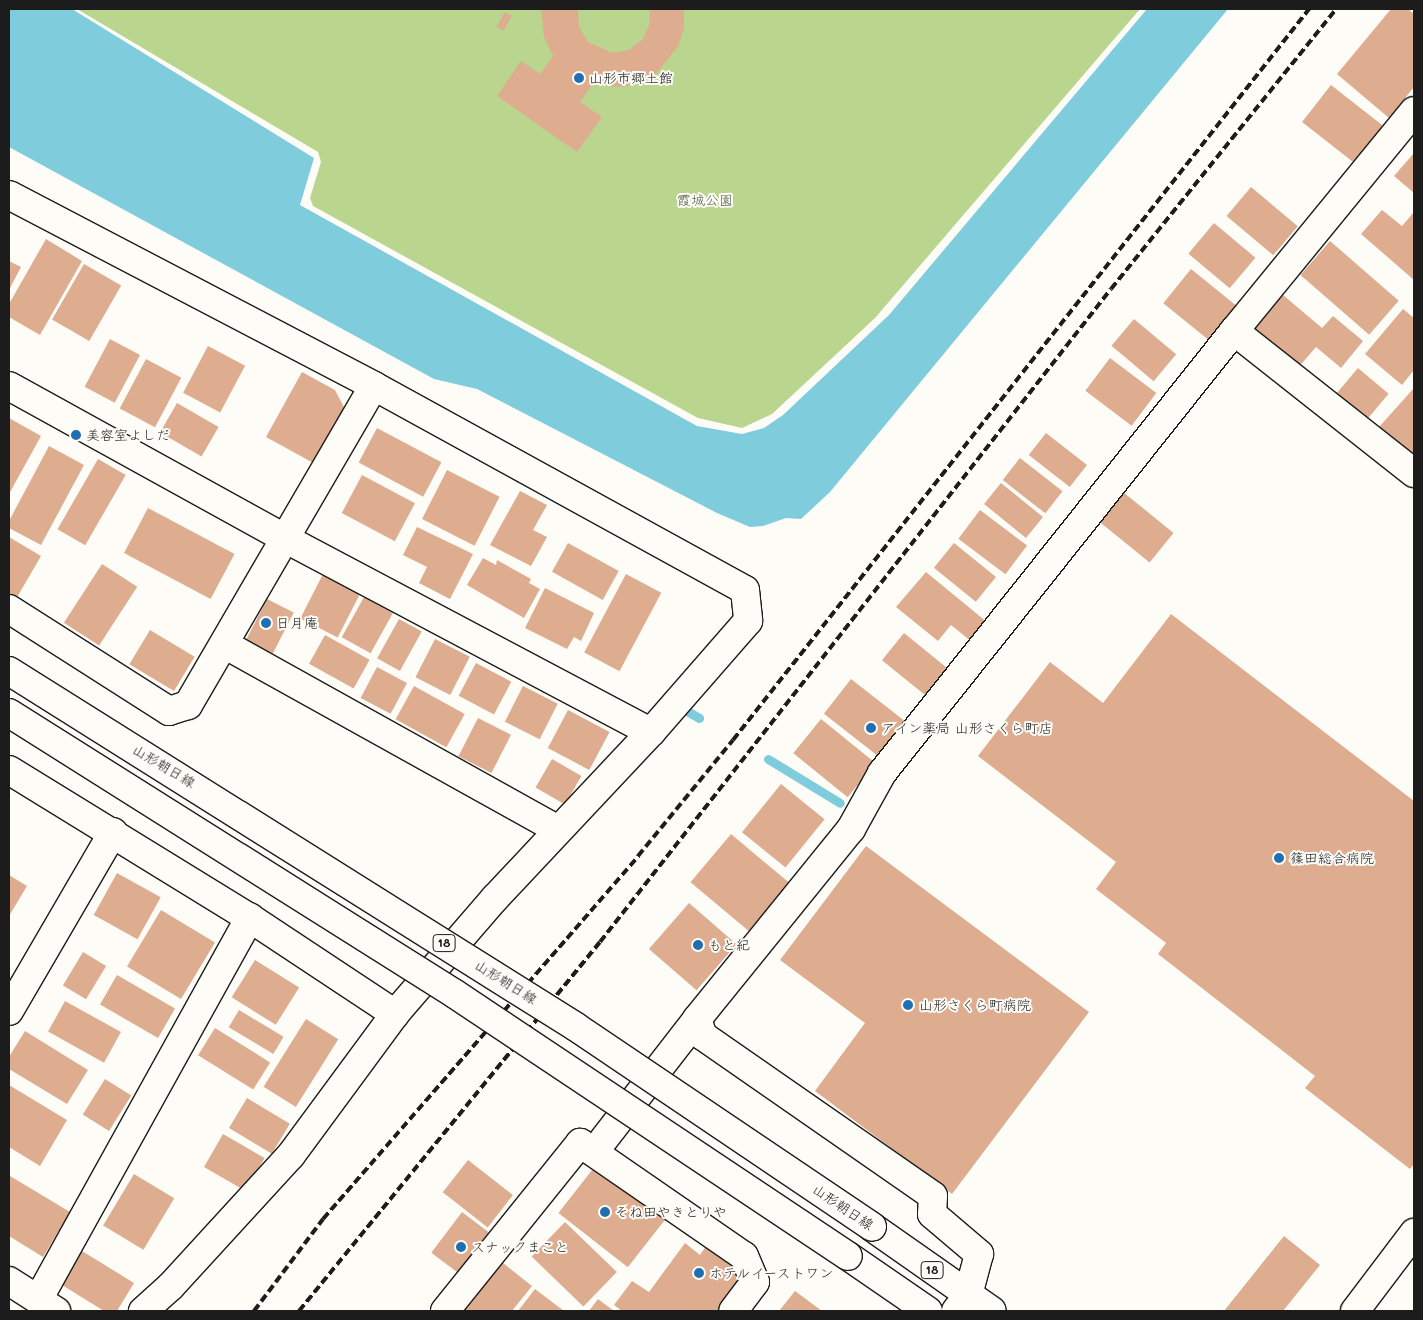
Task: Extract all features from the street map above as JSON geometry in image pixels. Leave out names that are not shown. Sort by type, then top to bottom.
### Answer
[{"type":"street","points":[[594,1152],[696,1019],[851,829],[882,772],[1234,331],[1414,111]]},
{"type":"street","points":[[9,195],[374,386],[745,590],[748,620],[650,732],[557,829],[394,1014],[291,1155],[171,1286],[143,1311]]},
{"type":"street","points":[[1234,331],[1414,473]]},
{"type":"street","points":[[9,386],[286,540],[650,732]]},
{"type":"street","points":[[9,608],[169,711],[188,705],[226,644],[374,386]]},
{"type":"street","points":[[226,644],[557,829]]},
{"type":"street","name":"山形朝日線","points":[[9,671],[576,1027],[872,1227],[962,1303],[992,1311]]},
{"type":"street","points":[[9,713],[455,994],[928,1311]]},
{"type":"street","points":[[9,770],[113,832],[250,918],[394,1014]]},
{"type":"street","points":[[9,1011],[113,832]]},
{"type":"street","points":[[9,1281],[47,1305],[250,918]]},
{"type":"street","points":[[696,1019],[703,1036],[933,1196],[932,1214],[979,1254],[962,1303]]},
{"type":"street","points":[[445,1311],[580,1143],[744,1256],[755,1282],[732,1311]]},
{"type":"street","points":[[1355,1311],[1414,1233]]},
{"type":"green space","name":"霞城公園","points":[[77,9],[1140,9],[875,318],[772,414],[742,428],[698,418],[313,206],[310,198],[321,162],[318,152]]},
{"type":"water","points":[[9,9],[72,9],[314,158],[300,205],[697,426],[742,434],[764,428],[783,415],[889,315],[1147,9],[1228,9],[830,492],[801,519],[786,518],[763,526],[750,527],[717,513],[477,389],[434,379],[9,147]]},
{"type":"building","name":"山形市郷土館","points":[[541,9],[578,9],[579,27],[588,42],[612,53],[629,50],[643,39],[650,23],[649,9],[684,9],[684,29],[678,46],[657,73],[625,87],[592,85],[580,102],[602,117],[577,152],[497,96],[521,61],[540,74],[553,56],[544,37]]},
{"type":"building","points":[[1391,9],[1408,9],[1414,14],[1414,87],[1389,118],[1337,74]]},
{"type":"building","points":[[505,12],[512,16],[503,31],[496,27]]},
{"type":"building","points":[[1331,85],[1383,126],[1354,163],[1302,122]]},
{"type":"building","points":[[1414,153],[1414,193],[1394,176]]},
{"type":"building","points":[[1251,187],[1298,226],[1273,255],[1227,216]]},
{"type":"building","points":[[1382,210],[1402,226],[1414,212],[1414,280],[1361,234]]},
{"type":"building","points":[[1214,223],[1255,258],[1230,288],[1188,254]]},
{"type":"building","points":[[46,239],[82,261],[40,335],[9,317],[9,304]]},
{"type":"building","points":[[1330,241],[1399,301],[1369,335],[1300,275]]},
{"type":"building","points":[[9,261],[21,267],[9,290]]},
{"type":"building","points":[[84,264],[121,286],[89,341],[52,319]]},
{"type":"building","points":[[1191,269],[1236,306],[1208,340],[1163,303]]},
{"type":"building","points":[[1283,295],[1322,328],[1333,316],[1363,341],[1341,368],[1316,347],[1297,369],[1252,332]]},
{"type":"building","points":[[1403,309],[1414,318],[1414,370],[1402,385],[1365,354]]},
{"type":"building","points":[[1134,319],[1176,354],[1154,381],[1112,346]]},
{"type":"building","points":[[110,339],[140,355],[115,403],[85,387]]},
{"type":"building","points":[[208,346],[245,366],[220,413],[183,393]]},
{"type":"building","points":[[1110,358],[1156,393],[1132,426],[1085,391]]},
{"type":"building","points":[[146,359],[181,378],[155,427],[120,408]]},
{"type":"building","points":[[1358,368],[1389,394],[1364,423],[1334,397]]},
{"type":"building","points":[[302,372],[335,390],[344,407],[342,419],[317,465],[266,437]]},
{"type":"building","points":[[1414,388],[1414,460],[1379,427]]},
{"type":"building","points":[[177,403],[219,427],[202,456],[160,432]]},
{"type":"building","points":[[9,418],[41,436],[9,494]]},
{"type":"building","points":[[377,428],[441,462],[423,497],[359,462]]},
{"type":"building","points":[[1046,433],[1087,465],[1070,487],[1029,455]]},
{"type":"building","points":[[49,446],[84,465],[41,545],[9,528],[9,521]]},
{"type":"building","points":[[1020,458],[1063,491],[1045,513],[1003,480]]},
{"type":"building","points":[[98,459],[126,475],[85,545],[58,529]]},
{"type":"building","points":[[447,470],[500,497],[475,546],[422,519]]},
{"type":"building","points":[[362,475],[415,503],[395,541],[342,513]]},
{"type":"building","points":[[1001,483],[1043,517],[1026,538],[984,504]]},
{"type":"building","points":[[520,491],[547,505],[533,530],[547,537],[531,566],[490,545]]},
{"type":"building","points":[[1123,492],[1174,533],[1150,562],[1099,522]]},
{"type":"building","points":[[148,508],[235,554],[211,599],[124,553]]},
{"type":"building","points":[[980,510],[1027,546],[1005,574],[958,539]]},
{"type":"building","points":[[417,527],[473,554],[450,599],[419,583],[427,567],[403,555]]},
{"type":"building","points":[[9,537],[41,556],[16,599],[9,595]]},
{"type":"building","points":[[568,543],[619,571],[603,600],[552,572]]},
{"type":"building","points":[[954,543],[996,577],[976,602],[934,568]]},
{"type":"building","points":[[483,558],[496,565],[497,560],[531,579],[529,583],[540,589],[524,618],[467,585]]},
{"type":"building","points":[[102,564],[137,587],[99,646],[64,623]]},
{"type":"building","points":[[926,572],[988,623],[972,642],[951,625],[938,641],[896,607]]},
{"type":"building","points":[[323,574],[360,593],[338,638],[300,619]]},
{"type":"building","points":[[626,574],[661,593],[620,671],[584,653]]},
{"type":"building","points":[[545,588],[594,613],[581,641],[574,637],[567,649],[525,628]]},
{"type":"building","points":[[364,597],[393,613],[371,653],[342,637]]},
{"type":"building","points":[[267,599],[294,613],[273,654],[246,640]]},
{"type":"building","points":[[1171,614],[1414,801],[1414,1164],[1410,1169],[1305,1088],[1315,1076],[1158,954],[1166,943],[1096,889],[1116,862],[978,756],[1050,662],[1103,703]]},
{"type":"building","points":[[399,619],[422,632],[400,671],[377,658]]},
{"type":"building","points":[[150,630],[195,657],[174,691],[129,664]]},
{"type":"building","points":[[904,633],[950,670],[928,697],[882,660]]},
{"type":"building","points":[[325,635],[370,660],[354,689],[309,664]]},
{"type":"building","points":[[435,639],[470,657],[450,695],[415,677]]},
{"type":"building","points":[[476,663],[511,682],[494,714],[459,696]]},
{"type":"building","points":[[377,667],[407,683],[391,714],[361,698]]},
{"type":"building","points":[[851,679],[907,723],[880,757],[824,714]]},
{"type":"building","points":[[414,686],[465,714],[446,747],[396,719]]},
{"type":"building","points":[[523,686],[558,704],[540,739],[505,722]]},
{"type":"building","points":[[568,710],[609,732],[589,770],[548,748]]},
{"type":"building","points":[[478,718],[511,735],[491,773],[458,756]]},
{"type":"building","points":[[821,719],[875,763],[848,797],[793,753]]},
{"type":"building","points":[[552,759],[581,776],[565,805],[536,788]]},
{"type":"building","points":[[781,784],[825,819],[786,867],[742,832]]},
{"type":"building","points":[[731,834],[789,883],[749,931],[691,882]]},
{"type":"building","points":[[866,846],[1089,1012],[952,1194],[815,1091],[865,1023],[780,960]]},
{"type":"building","points":[[117,873],[161,897],[137,939],[94,915]]},
{"type":"building","points":[[9,875],[27,886],[9,916]]},
{"type":"building","points":[[689,903],[737,944],[697,990],[649,949]]},
{"type":"building","points":[[161,910],[215,942],[181,999],[127,967]]},
{"type":"building","points":[[83,952],[106,966],[86,999],[63,985]]},
{"type":"building","points":[[255,960],[299,988],[276,1025],[232,997]]},
{"type":"building","points":[[117,975],[175,1008],[158,1038],[100,1004]]},
{"type":"building","points":[[65,1001],[121,1032],[104,1063],[48,1032]]},
{"type":"building","points":[[239,1010],[284,1037],[273,1054],[229,1027]]},
{"type":"building","points":[[306,1019],[338,1039],[296,1107],[264,1087]]},
{"type":"building","points":[[215,1028],[270,1062],[253,1090],[198,1055]]},
{"type":"building","points":[[25,1031],[88,1070],[67,1104],[9,1069],[9,1057]]},
{"type":"building","points":[[105,1079],[131,1095],[109,1131],[83,1115]]},
{"type":"building","points":[[9,1085],[67,1120],[40,1166],[9,1147]]},
{"type":"building","points":[[247,1098],[290,1124],[272,1154],[229,1128]]},
{"type":"building","points":[[223,1134],[265,1158],[246,1191],[204,1167]]},
{"type":"building","points":[[468,1160],[513,1195],[488,1227],[443,1192]]},
{"type":"building","points":[[596,1165],[665,1219],[628,1267],[558,1213]]},
{"type":"building","points":[[134,1174],[174,1198],[143,1250],[103,1225]]},
{"type":"building","points":[[10,1176],[70,1212],[43,1257],[9,1236]]},
{"type":"building","points":[[462,1212],[495,1237],[464,1277],[431,1253]]},
{"type":"building","points":[[565,1222],[617,1272],[583,1307],[532,1257]]},
{"type":"building","points":[[1284,1236],[1320,1265],[1283,1311],[1224,1311]]},
{"type":"building","points":[[685,1243],[700,1255],[706,1246],[744,1274],[717,1311],[622,1311],[614,1305],[632,1281],[649,1292]]},
{"type":"building","points":[[82,1251],[134,1283],[117,1311],[104,1311],[62,1285]]},
{"type":"building","points":[[498,1259],[532,1286],[512,1311],[457,1311]]},
{"type":"building","points":[[535,1289],[564,1311],[518,1311]]},
{"type":"building","points":[[795,1291],[822,1311],[779,1311]]},
{"type":"building","points":[[598,1299],[614,1311],[589,1311]]},
{"type":"waterway","points":[[687,711],[699,718]]},
{"type":"waterway","points":[[768,759],[840,803]]},
{"type":"railway","points":[[254,1311],[323,1219],[638,856],[733,740],[1309,9]]},
{"type":"railway","points":[[299,1311],[600,942],[1111,289],[1336,9]]},
{"type":"place","name":"山形市郷土館","points":[[579,78]]},
{"type":"place","name":"美容室よしだ","points":[[76,435]]},
{"type":"place","name":"日月庵","points":[[266,623]]},
{"type":"place","name":"アイン薬局 山形さくら町店","points":[[871,728]]},
{"type":"place","name":"篠田総合病院","points":[[1279,858]]},
{"type":"place","name":"もと紀","points":[[698,945]]},
{"type":"place","name":"山形さくら町病院","points":[[908,1005]]},
{"type":"place","name":"そね田やきとりや","points":[[605,1212]]},
{"type":"place","name":"スナックまこと","points":[[461,1247]]},
{"type":"place","name":"ホテルイーストワン","points":[[699,1273]]}]
